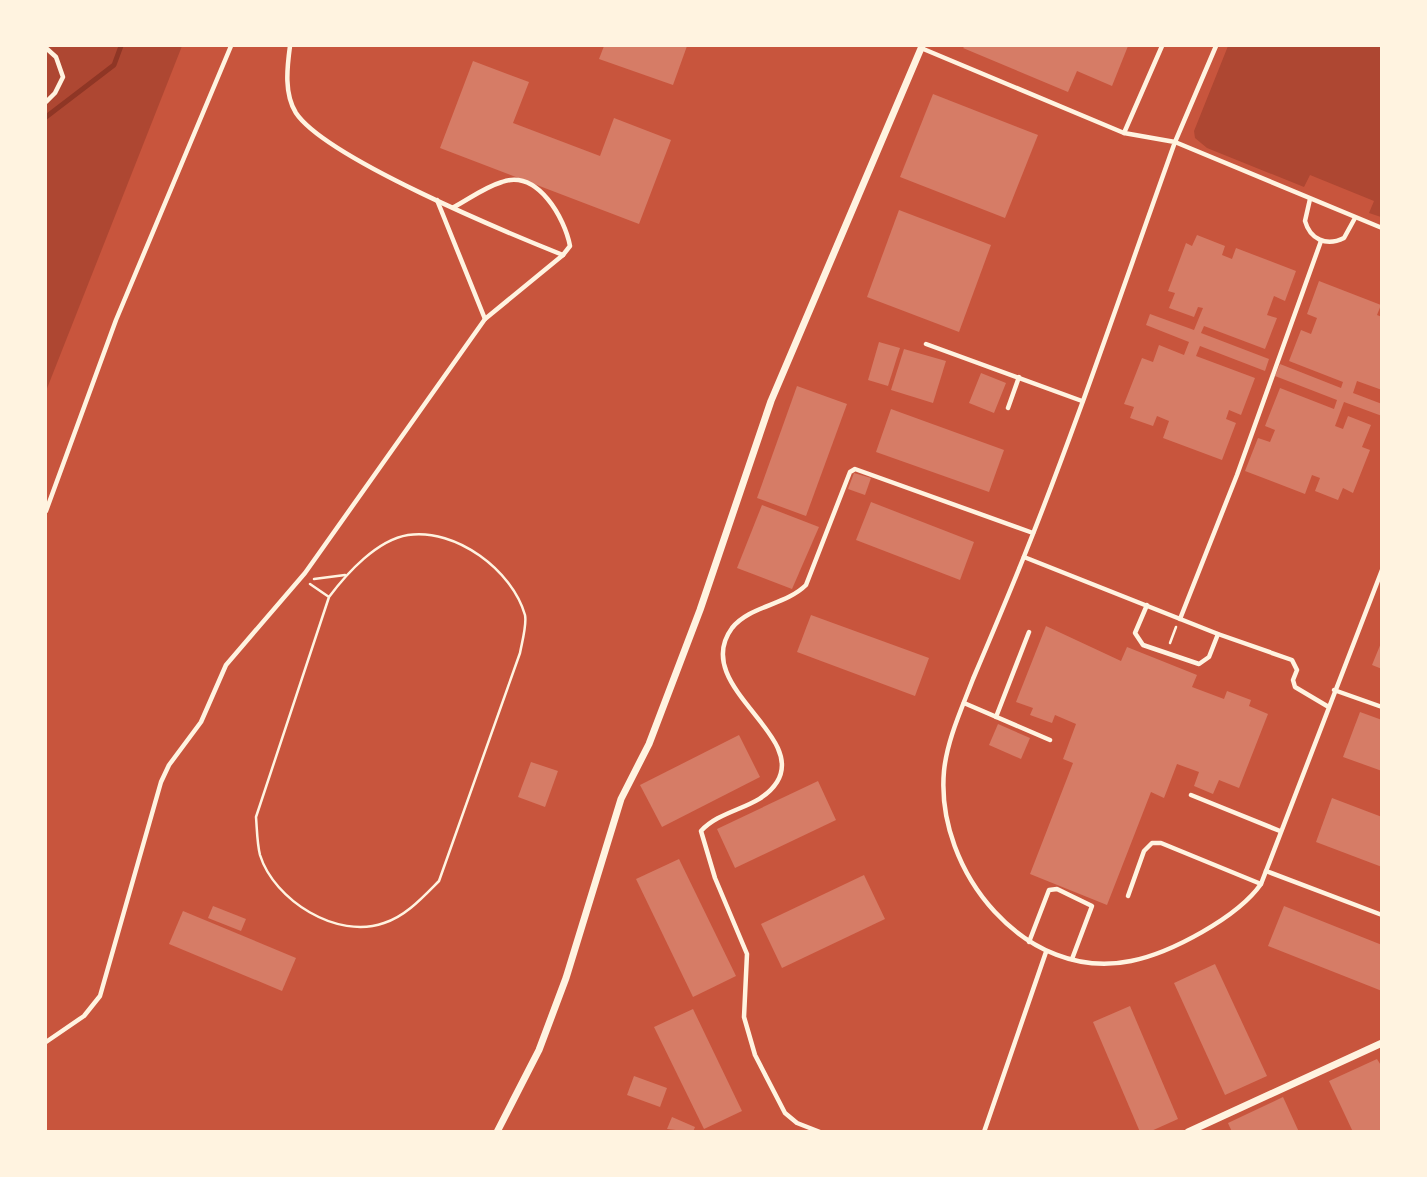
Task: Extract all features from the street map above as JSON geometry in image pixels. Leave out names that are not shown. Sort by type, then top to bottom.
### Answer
[{"type":"street","points":[[497,1132],[538,1050],[566,978],[621,799],[649,744],[700,610],[771,401],[921,47]]},
{"type":"street","points":[[1188,1132],[1381,1043]]},
{"type":"lane","points":[[46,511],[116,320],[231,46]]},
{"type":"lane","points":[[290,46],[288,96],[308,127],[368,165],[564,256]]},
{"type":"lane","points":[[1125,133],[1163,46]]},
{"type":"lane","points":[[1216,46],[1175,142],[1024,557],[964,703],[944,769],[944,810],[956,850],[988,906],[1028,942],[1046,952],[1072,960],[1111,965],[1138,960],[1205,930],[1234,913],[1251,898],[1261,884],[1381,570]]},
{"type":"lane","points":[[921,47],[1125,133],[1175,142],[1381,228]]},
{"type":"lane","points":[[46,48],[56,57],[63,77],[55,93],[46,102]]},
{"type":"lane","points":[[46,1042],[84,1016],[100,996],[161,782],[169,765],[201,722],[226,665],[304,573],[485,319],[564,256],[570,246],[566,228],[537,189],[518,181],[505,180],[454,207]]},
{"type":"lane","points":[[437,199],[485,319]]},
{"type":"lane","points":[[1310,199],[1304,221],[1313,237],[1321,241],[1331,243],[1344,238],[1355,218]]},
{"type":"lane","points":[[1180,619],[1232,487],[1321,241]]},
{"type":"lane","points":[[926,344],[1082,401]]},
{"type":"lane","points":[[1008,408],[1020,377]]},
{"type":"lane","points":[[820,1132],[797,1123],[785,1113],[755,1055],[744,1017],[747,954],[703,842],[701,831],[709,823],[758,800],[777,782],[782,768],[775,743],[726,673],[725,641],[733,627],[741,620],[798,593],[806,585],[850,472],[855,469],[1033,533]]},
{"type":"lane","points":[[1024,557],[1218,635],[1292,660],[1297,670],[1293,680],[1295,687],[1327,706]]},
{"type":"lane","points":[[1147,605],[1135,633],[1137,641],[1199,664],[1209,657],[1218,635]]},
{"type":"lane","points":[[996,717],[1029,632]]},
{"type":"lane","points":[[1334,690],[1381,707]]},
{"type":"lane","points":[[964,703],[1050,740]]},
{"type":"lane","points":[[1191,795],[1280,831]]},
{"type":"lane","points":[[1128,896],[1144,851],[1152,844],[1161,843],[1261,884]]},
{"type":"lane","points":[[1266,871],[1381,915]]},
{"type":"lane","points":[[1028,942],[1049,890],[1057,889],[1092,906],[1072,960]]},
{"type":"lane","points":[[984,1132],[1046,952]]},
{"type":"path","points":[[407,535],[442,536],[484,558],[508,582],[526,617],[520,653],[439,881],[413,907],[383,924],[349,926],[317,918],[282,894],[260,855],[256,817],[329,597],[345,575],[369,554],[407,535]]},
{"type":"path","points":[[329,597],[305,580],[345,575]]},
{"type":"path","points":[[1166,653],[1180,619]]},
{"type":"shaded area","points":[[46,46],[182,46],[46,391]]},
{"type":"shaded area","points":[[1228,46],[1381,46],[1381,217],[1369,213],[1374,201],[1310,175],[1304,187],[1207,148],[1195,138],[1194,131]]},
{"type":"building","points":[[604,46],[687,46],[673,85],[599,59]]},
{"type":"building","points":[[1128,46],[1112,86],[1077,71],[1068,92],[963,48]]},
{"type":"building","points":[[473,61],[529,82],[513,123],[600,156],[614,118],[671,140],[639,224],[440,148]]},
{"type":"building","points":[[933,94],[1038,135],[1005,218],[900,177]]},
{"type":"building","points":[[899,210],[991,245],[959,332],[867,297]]},
{"type":"building","points":[[1197,235],[1225,246],[1222,255],[1232,259],[1236,248],[1296,271],[1285,301],[1274,296],[1267,315],[1277,318],[1265,349],[1204,326],[1201,333],[1269,359],[1265,371],[1200,346],[1196,356],[1255,378],[1241,415],[1229,410],[1226,419],[1236,423],[1222,460],[1163,438],[1169,421],[1157,416],[1153,426],[1130,418],[1134,407],[1124,404],[1142,358],[1153,362],[1159,345],[1184,355],[1189,342],[1146,325],[1150,314],[1194,330],[1203,308],[1198,307],[1194,317],[1169,308],[1175,293],[1168,291],[1186,243],[1192,246]]},
{"type":"building","points":[[1319,281],[1381,305],[1377,315],[1382,317],[1382,390],[1357,381],[1353,393],[1382,404],[1382,416],[1344,402],[1335,426],[1343,429],[1348,416],[1371,425],[1362,447],[1370,450],[1353,493],[1343,488],[1338,500],[1315,491],[1320,478],[1312,475],[1305,494],[1245,471],[1258,438],[1270,442],[1275,430],[1265,426],[1280,388],[1334,409],[1337,400],[1275,376],[1280,364],[1341,388],[1343,382],[1289,361],[1301,330],[1311,334],[1317,318],[1307,314]]},
{"type":"building","points":[[879,342],[900,348],[888,386],[868,380]]},
{"type":"building","points":[[904,349],[946,361],[933,403],[891,390]]},
{"type":"building","points":[[981,373],[1006,383],[994,413],[969,403]]},
{"type":"building","points":[[797,386],[847,404],[806,516],[757,498]]},
{"type":"building","points":[[891,409],[1004,450],[989,492],[876,452]]},
{"type":"building","points":[[854,473],[871,478],[865,495],[848,489]]},
{"type":"building","points":[[871,502],[974,542],[960,580],[856,540]]},
{"type":"building","points":[[762,505],[819,527],[792,589],[737,568]]},
{"type":"building","points":[[811,615],[929,658],[915,696],[797,652]]},
{"type":"building","points":[[1046,626],[1121,661],[1127,647],[1197,675],[1192,687],[1224,699],[1227,691],[1251,700],[1249,706],[1268,714],[1239,788],[1219,780],[1213,794],[1194,786],[1199,772],[1177,764],[1164,798],[1151,792],[1107,905],[1030,874],[1073,763],[1063,759],[1076,724],[1055,715],[1052,723],[1030,715],[1033,708],[1016,702]]},
{"type":"building","points":[[1382,643],[1382,669],[1372,665]]},
{"type":"building","points":[[1360,712],[1382,720],[1382,771],[1343,757]]},
{"type":"building","points":[[998,724],[1030,738],[1021,759],[989,745]]},
{"type":"building","points":[[739,735],[760,777],[662,827],[640,785]]},
{"type":"building","points":[[531,762],[558,771],[545,807],[518,797]]},
{"type":"building","points":[[818,781],[836,820],[735,868],[717,829]]},
{"type":"building","points":[[1332,798],[1382,817],[1382,867],[1316,842]]},
{"type":"building","points":[[679,859],[736,976],[693,997],[636,879]]},
{"type":"building","points":[[864,875],[885,919],[782,968],[761,924]]},
{"type":"building","points":[[213,906],[246,919],[241,931],[208,918]]},
{"type":"building","points":[[1284,906],[1382,945],[1382,991],[1268,946]]},
{"type":"building","points":[[183,911],[296,958],[282,991],[169,944]]},
{"type":"building","points":[[1215,964],[1267,1076],[1225,1095],[1174,983]]},
{"type":"building","points":[[1130,1006],[1178,1119],[1149,1132],[1140,1132],[1093,1022]]},
{"type":"building","points":[[693,1009],[742,1111],[704,1129],[654,1027]]},
{"type":"building","points":[[1377,1059],[1382,1067],[1382,1132],[1353,1132],[1329,1081]]},
{"type":"building","points":[[634,1076],[667,1088],[660,1107],[627,1095]]},
{"type":"building","points":[[1283,1097],[1299,1132],[1232,1132],[1228,1123]]},
{"type":"building","points":[[672,1117],[695,1127],[693,1132],[667,1129]]},
{"type":"waterway","points":[[46,117],[114,65],[121,46]]}]
